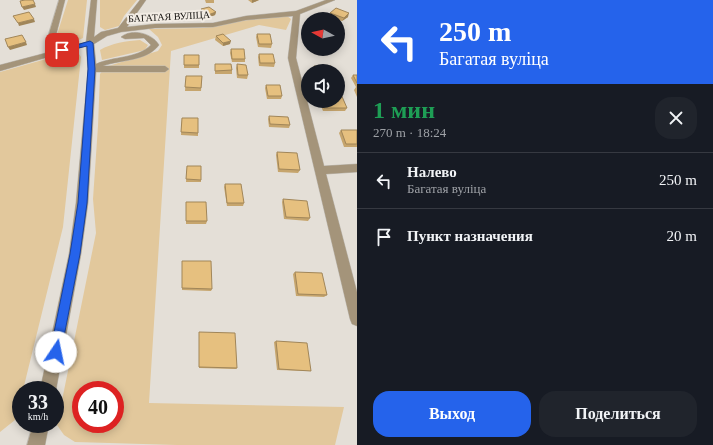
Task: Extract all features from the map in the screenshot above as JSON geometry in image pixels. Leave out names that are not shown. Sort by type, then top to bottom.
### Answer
[{"type":"street","points":[[62,0],[51,40],[62,50]]},
{"type":"street","points":[[50,381],[75,254],[82,203],[92,69],[90,43],[94,0]]},
{"type":"street","points":[[121,30],[143,0]]},
{"type":"street","name":"БАГАТАЯ ВУЛІЦА","points":[[0,68],[90,43],[104,34],[121,30],[155,26],[213,25],[246,18],[296,13],[332,0]]},
{"type":"street","points":[[296,13],[292,58],[357,319]]},
{"type":"street","points":[[90,43],[139,36],[147,37],[153,40],[155,45],[152,49],[145,53],[107,62],[92,69]]},
{"type":"street","points":[[92,69],[165,69]]},
{"type":"street","points":[[320,170],[357,168]]},
{"type":"street","points":[[36,445],[39,433]]},
{"type":"shaded area","points":[[68,0],[87,0],[83,38],[68,45],[55,41]]},
{"type":"shaded area","points":[[100,0],[137,0],[124,16],[119,26],[105,30],[100,27]]},
{"type":"shaded area","points":[[287,16],[291,19],[286,30],[259,25],[171,51],[149,403],[344,407],[335,445],[177,445],[75,442],[63,433],[64,433],[64,391],[96,233],[93,199],[100,74],[105,67],[158,51],[162,45],[158,37],[149,29],[203,28],[252,19]]},
{"type":"shaded area","points":[[140,40],[148,45],[145,50],[102,60],[100,50],[119,43]]},
{"type":"shaded area","points":[[71,52],[79,54],[81,57],[63,227],[25,381],[12,381],[12,422],[0,432],[0,72]]},
{"type":"building","points":[[33,0],[35,4],[22,7],[20,1]]},
{"type":"building","points":[[209,7],[216,12],[208,15],[201,9]]},
{"type":"building","points":[[336,8],[349,13],[345,17],[345,12],[331,12]]},
{"type":"building","points":[[29,12],[34,19],[18,23],[13,16]]},
{"type":"building","points":[[223,34],[231,41],[223,43],[216,36]]},
{"type":"building","points":[[257,34],[270,34],[272,44],[259,44]]},
{"type":"building","points":[[22,35],[26,42],[8,47],[5,39]]},
{"type":"building","points":[[231,49],[244,49],[245,59],[232,59]]},
{"type":"building","points":[[259,54],[273,54],[275,63],[260,63]]},
{"type":"building","points":[[184,55],[199,55],[199,65],[184,65]]},
{"type":"building","points":[[215,64],[231,64],[232,70],[215,71]]},
{"type":"building","points":[[237,64],[246,65],[248,75],[238,75]]},
{"type":"building","points":[[353,75],[357,75],[357,83]]},
{"type":"building","points":[[186,76],[202,76],[201,88],[185,87]]},
{"type":"building","points":[[266,85],[280,85],[282,96],[268,96]]},
{"type":"building","points":[[269,116],[288,117],[290,125],[270,124]]},
{"type":"building","points":[[182,118],[198,118],[198,133],[181,132]]},
{"type":"building","points":[[341,130],[357,130],[357,144],[346,144]]},
{"type":"building","points":[[277,152],[297,153],[300,170],[279,169]]},
{"type":"building","points":[[187,166],[201,166],[201,180],[186,179]]},
{"type":"building","points":[[225,184],[241,184],[244,203],[227,203]]},
{"type":"building","points":[[283,199],[307,201],[310,218],[286,217]]},
{"type":"building","points":[[186,202],[206,202],[207,221],[186,221]]},
{"type":"building","points":[[182,261],[211,261],[212,289],[182,288]]},
{"type":"building","points":[[295,272],[322,273],[327,295],[298,294]]},
{"type":"building","points":[[199,332],[235,333],[237,368],[199,367]]},
{"type":"building","points":[[276,341],[307,343],[311,371],[279,369]]},
{"type":"route","points":[[56,352],[75,254],[82,203],[92,69],[90,43],[62,50]]}]
